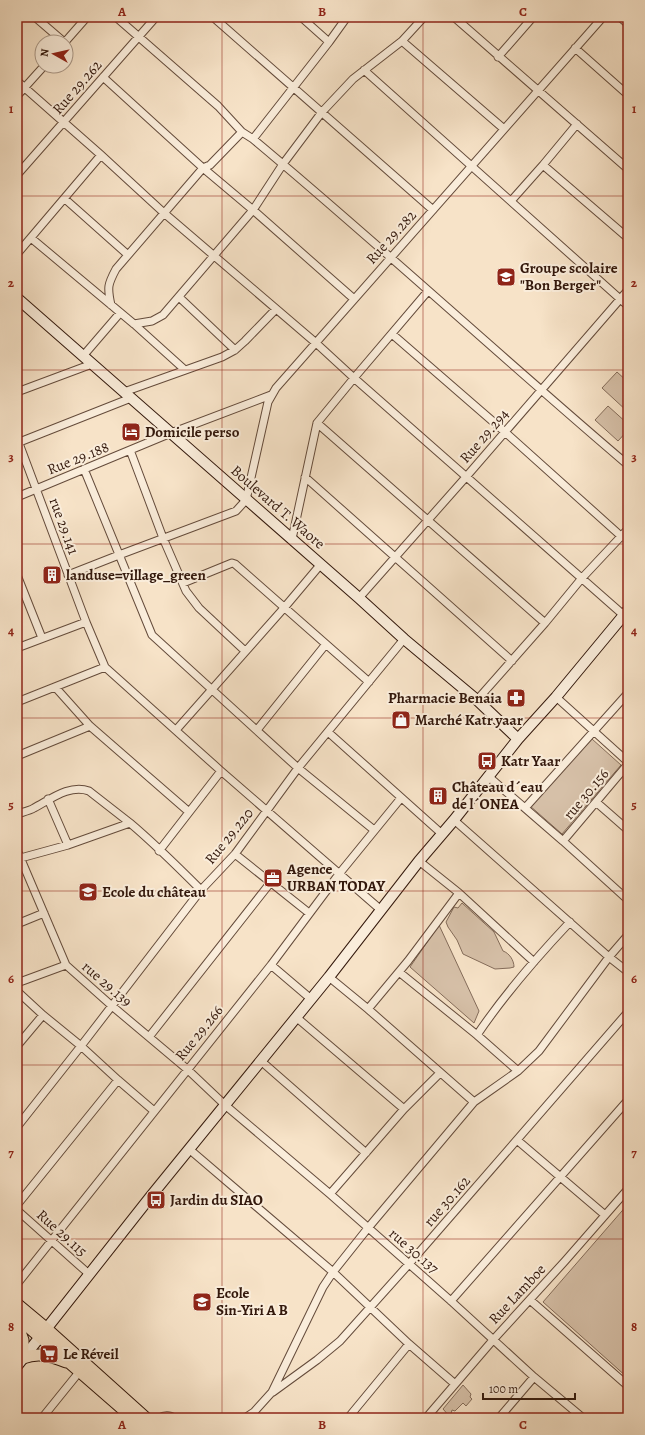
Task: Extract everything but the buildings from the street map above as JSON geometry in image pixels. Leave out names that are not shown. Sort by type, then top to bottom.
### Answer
[{"type":"main road","points":[[17,1304],[76,1367],[133,1418]]},
{"type":"main road","points":[[17,1317],[44,1333],[146,1418]]},
{"type":"main road","points":[[17,1324],[23,1340],[20,1362]]},
{"type":"main road","points":[[20,1362],[29,1356],[44,1354],[76,1367]]},
{"type":"street","points":[[35,17],[55,34]]},
{"type":"street","points":[[72,34],[88,17]]},
{"type":"street","points":[[116,17],[218,106],[242,132],[253,139],[283,164],[391,257],[541,391],[628,465]]},
{"type":"street","name":"Rue 29.262","points":[[17,175],[156,17]]},
{"type":"street","points":[[213,17],[433,210]]},
{"type":"street","points":[[300,17],[329,42]]},
{"type":"street","points":[[253,139],[347,17]]},
{"type":"street","points":[[134,324],[152,321],[164,315],[253,210],[283,164],[322,112],[353,79],[402,41],[424,17]]},
{"type":"street","points":[[454,17],[628,169]]},
{"type":"street","points":[[498,57],[533,17]]},
{"type":"street","name":"Rue 29.282","points":[[246,500],[268,402],[271,395],[603,17]]},
{"type":"street","points":[[620,17],[628,24]]},
{"type":"street","points":[[402,41],[504,129]]},
{"type":"street","points":[[575,48],[628,95]]},
{"type":"street","points":[[364,70],[628,306]]},
{"type":"street","points":[[17,96],[37,74]]},
{"type":"street","points":[[103,77],[203,168],[354,299]]},
{"type":"street","points":[[17,81],[164,213],[316,343],[466,477],[582,578],[627,614],[518,739],[20,1362]]},
{"type":"street","points":[[511,201],[577,124]]},
{"type":"street","points":[[111,305],[108,291],[110,281],[116,268],[203,168],[210,166],[242,132]]},
{"type":"street","points":[[17,254],[101,155]]},
{"type":"street","points":[[543,165],[628,238]]},
{"type":"street","points":[[65,199],[127,254]]},
{"type":"street","points":[[31,238],[134,324],[185,370]]},
{"type":"street","name":"Rue 29.294","points":[[359,598],[628,290]]},
{"type":"street","points":[[292,539],[317,423],[428,291]]},
{"type":"street","points":[[179,297],[235,350]]},
{"type":"street","name":"Boulevard T. Waore","points":[[17,298],[404,639],[478,700],[518,739]]},
{"type":"street","points":[[18,441],[185,370],[222,357],[235,350],[276,309]]},
{"type":"street","points":[[83,356],[120,313]]},
{"type":"street","points":[[392,334],[505,432],[622,537]]},
{"type":"street","points":[[17,392],[92,364]]},
{"type":"street","name":"Rue 29.188","points":[[17,497],[171,433],[271,395]]},
{"type":"street","points":[[317,423],[545,623]]},
{"type":"street","name":"rue 29.141","points":[[18,441],[37,488],[86,622],[105,667]]},
{"type":"street","points":[[130,450],[163,538],[192,600],[198,608],[245,651]]},
{"type":"street","points":[[84,469],[152,635],[298,768],[374,830]]},
{"type":"street","points":[[305,477],[512,661]]},
{"type":"street","points":[[68,575],[236,511],[246,500]]},
{"type":"street","points":[[478,700],[582,578],[628,529]]},
{"type":"street","points":[[183,583],[234,564],[368,682]]},
{"type":"street","points":[[176,730],[284,608],[320,564]]},
{"type":"street","points":[[17,575],[42,638]]},
{"type":"street","points":[[17,648],[86,622]]},
{"type":"street","name":"Rue 29.220","points":[[17,1127],[201,890],[235,854],[298,768],[404,639]]},
{"type":"street","points":[[257,730],[326,644]]},
{"type":"street","points":[[17,702],[56,688],[105,667],[221,771],[381,910]]},
{"type":"street","points":[[56,688],[90,726],[189,812]]},
{"type":"street","points":[[524,808],[628,693]]},
{"type":"street","points":[[556,697],[628,763]]},
{"type":"street","points":[[17,756],[90,726]]},
{"type":"street","points":[[328,732],[442,834]]},
{"type":"street","name":"rue 30.156","points":[[563,841],[628,763]]},
{"type":"street","points":[[159,851],[221,771]]},
{"type":"street","points":[[489,777],[628,900]]},
{"type":"street","points":[[17,814],[34,808],[48,799],[67,791],[89,790],[152,841],[159,851],[201,890]]},
{"type":"street","name":"Rue 29.266","points":[[17,1284],[271,965],[339,874],[401,798]]},
{"type":"street","points":[[48,799],[68,845]]},
{"type":"street","points":[[596,802],[628,830]]},
{"type":"street","points":[[454,820],[609,957],[628,972]]},
{"type":"street","points":[[19,859],[68,845],[130,823]]},
{"type":"street","name":"rue 29.139","points":[[17,850],[19,859],[66,965],[187,1069],[225,1105]]},
{"type":"street","points":[[235,854],[309,913]]},
{"type":"street","points":[[419,861],[459,893],[534,962]]},
{"type":"street","points":[[149,1037],[270,882]]},
{"type":"street","points":[[368,1009],[399,972],[459,893]]},
{"type":"street","points":[[17,924],[44,913]]},
{"type":"street","points":[[477,1035],[487,1020],[547,946],[570,922]]},
{"type":"street","points":[[245,1418],[254,1412],[272,1392],[319,1296],[333,1272],[474,1102],[518,1071],[539,1051],[609,957],[628,935]]},
{"type":"street","points":[[17,984],[66,965]]},
{"type":"street","points":[[271,965],[311,999]]},
{"type":"street","points":[[399,972],[477,1035],[518,1071]]},
{"type":"street","points":[[329,977],[368,1009],[474,1102]]},
{"type":"street","points":[[17,991],[154,1111]]},
{"type":"street","name":"rue 30.162","points":[[272,1392],[318,1360],[340,1341],[409,1264],[628,1012]]},
{"type":"street","points":[[17,1046],[43,1014]]},
{"type":"street","points":[[296,1018],[404,1109]]},
{"type":"street","points":[[261,1061],[366,1153]]},
{"type":"street","points":[[330,1194],[404,1109],[440,1073]]},
{"type":"street","points":[[17,1205],[118,1080]]},
{"type":"street","points":[[451,1301],[628,1100]]},
{"type":"street","name":"rue 30.137","points":[[225,1105],[330,1194],[534,1377],[583,1418]]},
{"type":"street","points":[[517,1140],[605,1215]]},
{"type":"street","points":[[189,1149],[333,1272],[409,1344],[455,1384]]},
{"type":"street","name":"Rue Lamboe","points":[[426,1418],[493,1340],[628,1189]]},
{"type":"street","name":"Rue 29.115","points":[[17,1210],[51,1242],[89,1274]]},
{"type":"street","points":[[530,1300],[628,1386]]},
{"type":"street","points":[[348,1418],[409,1344]]},
{"type":"street","points":[[42,1418],[76,1367]]},
{"type":"street","points":[[499,1418],[534,1377]]},
{"type":"street","points":[[624,1418],[628,1414]]},
{"type":"street","points":[[159,1418],[163,1416],[174,1418]]},
{"type":"shaded area","points":[[617,372],[628,382],[628,412],[602,388]]},
{"type":"shaded area","points":[[608,406],[628,424],[628,430],[618,441],[595,420]]},
{"type":"shaded area","points":[[592,739],[621,765],[562,834],[529,805]]},
{"type":"shaded area","points":[[462,903],[494,932],[503,951],[512,959],[514,967],[495,969],[463,954],[457,940],[446,922],[454,907],[458,908]]},
{"type":"shaded area","points":[[439,925],[479,1011],[474,1023],[410,967]]},
{"type":"shaded area","points":[[628,1204],[628,1378],[543,1302]]},
{"type":"shaded area","points":[[463,1385],[471,1394],[470,1397],[472,1399],[466,1406],[463,1403],[455,1411],[452,1410],[450,1417],[443,1409]]},
{"type":"place","name":"Groupe scolaire \"Bon Berger\"","points":[[506,277]]},
{"type":"place","name":"Domicile perso","points":[[131,432]]},
{"type":"place","name":"landuse=village_green","points":[[52,575]]},
{"type":"place","name":"Pharmacie Benaia","points":[[516,698]]},
{"type":"place","name":"Marché Katr yaar","points":[[401,720]]},
{"type":"place","name":"Katr Yaar","points":[[487,761]]},
{"type":"place","name":"Château d´eau de l´ONEA","points":[[438,796]]},
{"type":"place","name":"Agence URBAN TODAY","points":[[273,878]]},
{"type":"place","name":"Ecole du château","points":[[88,892]]},
{"type":"place","name":"Jardin du SIAO","points":[[156,1200]]},
{"type":"place","name":"Ecole Sin-Yiri A B","points":[[202,1302]]},
{"type":"place","name":"Le Réveil","points":[[49,1354]]}]
